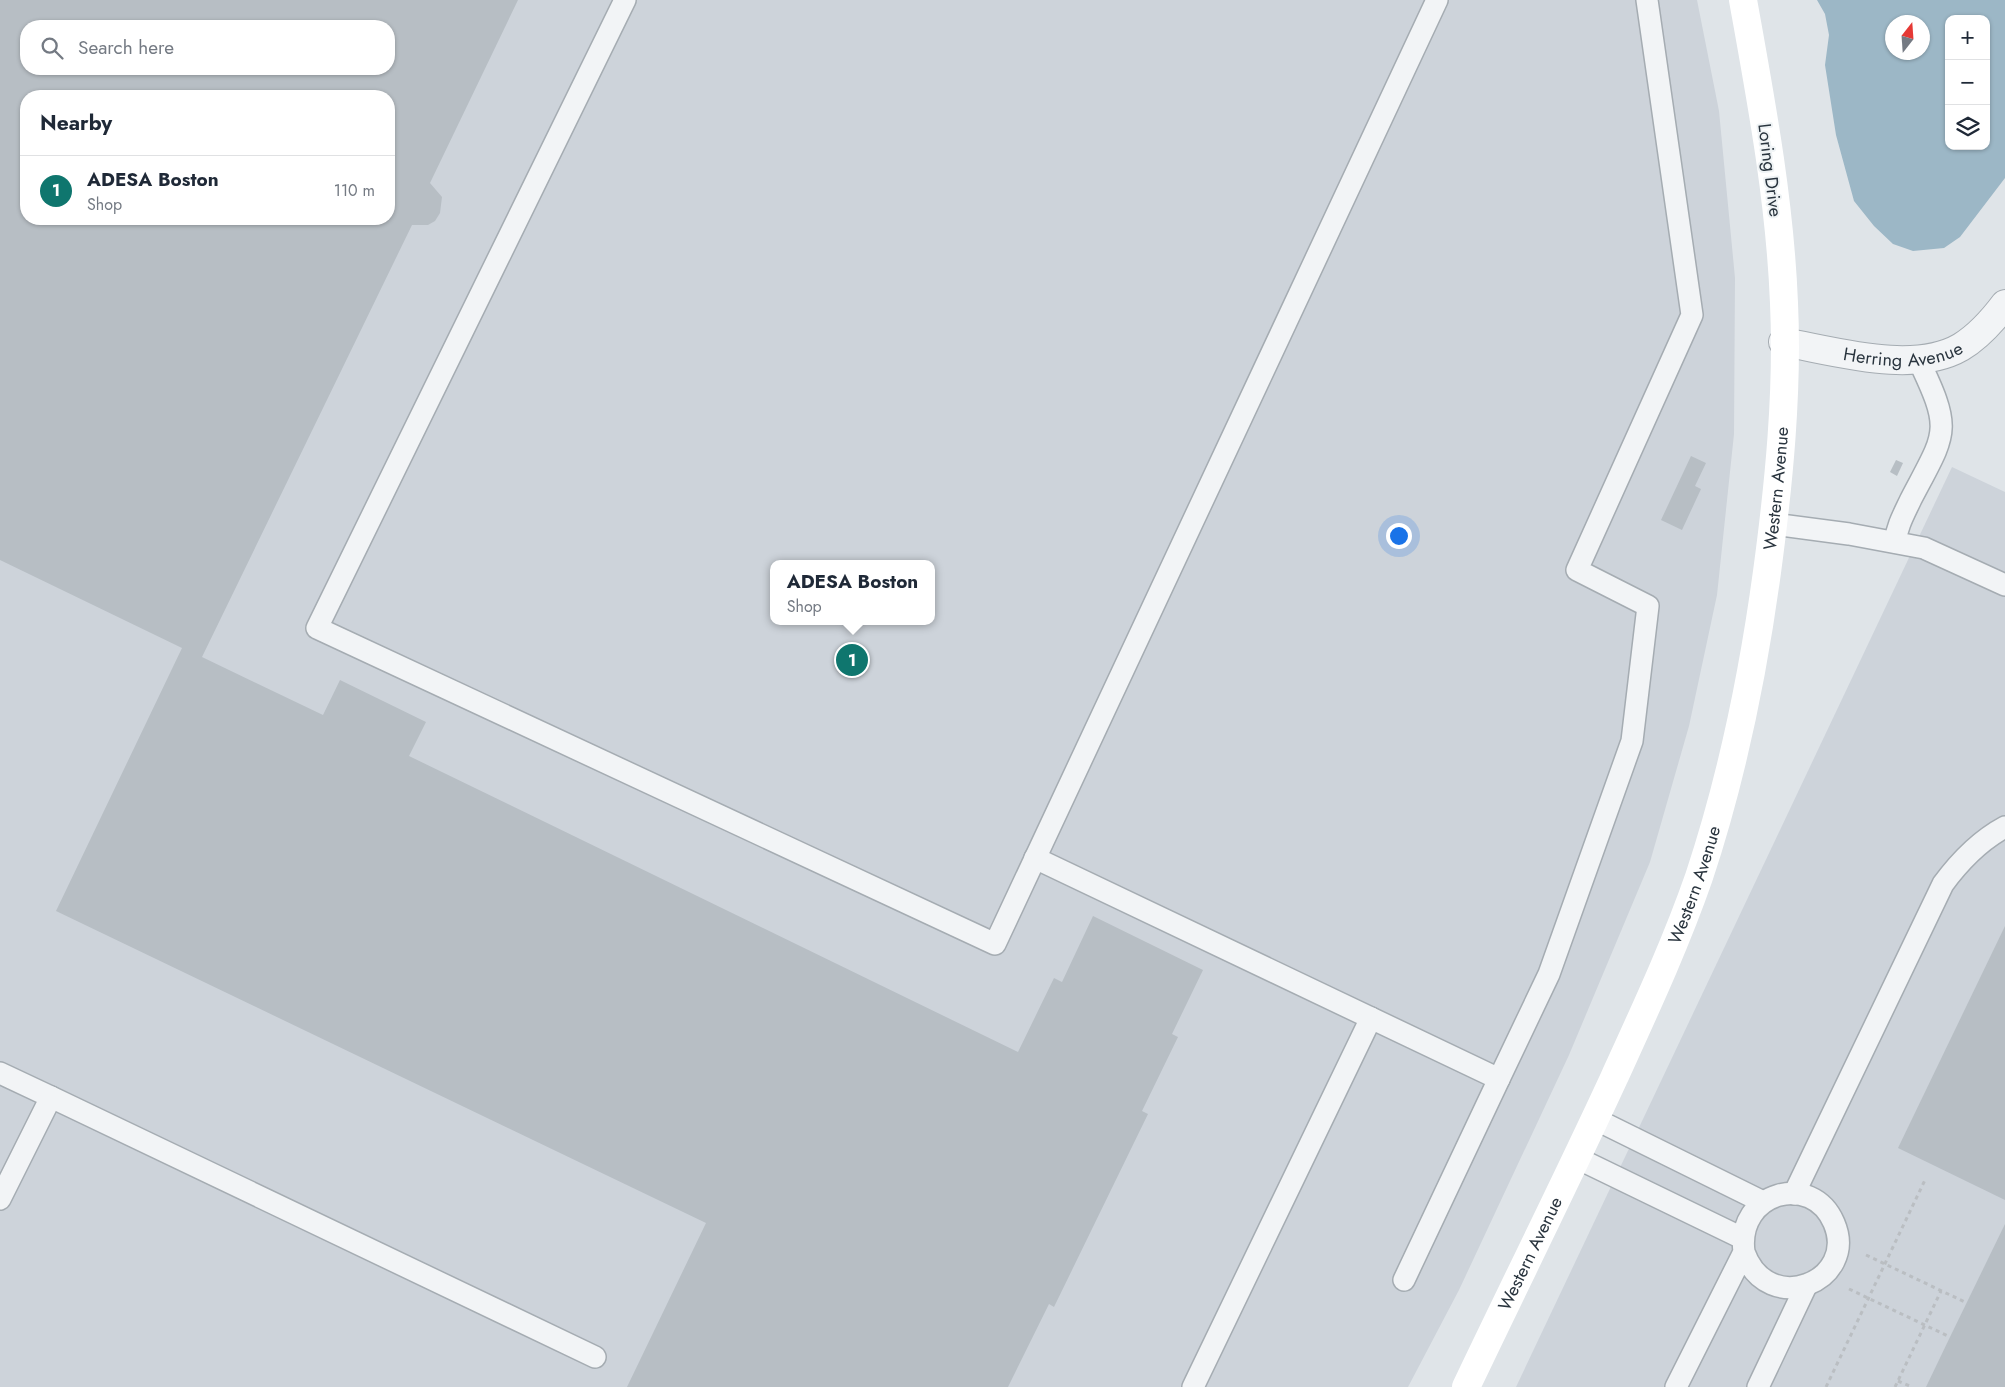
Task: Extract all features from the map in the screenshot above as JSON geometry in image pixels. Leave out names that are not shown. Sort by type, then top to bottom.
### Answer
[{"type":"street","name":"Loring Drive","points":[[1743,0],[1763,114],[1776,207],[1783,289],[1783,342]]},
{"type":"street","name":"Herring Avenue","points":[[1783,342],[1899,361],[1919,361],[1961,347],[1990,323],[2005,304]]},
{"type":"street","name":"Western Avenue","points":[[1466,1387],[1595,1119],[1667,958],[1685,915],[1711,838],[1749,681],[1774,524],[1780,457],[1783,342]]},
{"type":"lane","points":[[625,0],[316,628],[994,944],[1437,0]]},
{"type":"lane","points":[[1404,1280],[1549,974],[1632,741],[1648,606],[1577,570],[1692,315],[1647,0]]},
{"type":"lane","points":[[1896,542],[1899,524],[1942,436],[1941,412],[1919,361]]},
{"type":"lane","points":[[1774,524],[1896,542],[1935,552],[2005,585]]},
{"type":"lane","points":[[1794,1194],[1943,884],[1956,866],[1992,834],[2005,828]]},
{"type":"lane","points":[[1035,858],[1498,1079]]},
{"type":"lane","points":[[1193,1387],[1371,1018]]},
{"type":"lane","points":[[0,1073],[595,1357]]},
{"type":"lane","points":[[0,1199],[51,1097]]},
{"type":"lane","points":[[1595,1119],[1763,1202]]},
{"type":"lane","points":[[1576,1158],[1743,1245],[1752,1269],[1766,1282],[1783,1288],[1814,1281]]},
{"type":"lane","points":[[1676,1387],[1743,1245],[1748,1218],[1763,1202],[1776,1196],[1794,1194],[1810,1198],[1828,1213],[1834,1224],[1837,1241],[1835,1256],[1814,1281],[1758,1387]]},
{"type":"path","points":[[1826,1387],[1925,1180]]},
{"type":"path","points":[[1837,1241],[1967,1303]]},
{"type":"path","points":[[1814,1281],[1868,1298],[1950,1337]]},
{"type":"path","points":[[1895,1387],[1941,1291]]},
{"type":"path","points":[[1898,1380],[1912,1387]]},
{"type":"shaded area","points":[[0,0],[1697,0],[1719,111],[1735,278],[1734,434],[1717,595],[1689,726],[1650,862],[1569,1055],[1459,1290],[1408,1387],[0,1387]]},
{"type":"shaded area","points":[[1952,467],[2005,492],[2005,1387],[1516,1387]]},
{"type":"water","points":[[1817,0],[2005,0],[2005,178],[1960,237],[1944,248],[1913,251],[1893,244],[1874,226],[1854,201],[1836,135],[1825,65],[1829,35],[1825,14]]},
{"type":"building","points":[[0,0],[518,0],[430,183],[442,197],[440,213],[435,221],[428,225],[412,225],[202,657],[323,715],[340,680],[426,722],[409,756],[1018,1052],[1054,978],[1062,982],[1093,916],[1203,970],[1172,1034],[1178,1037],[1142,1111],[1148,1114],[1054,1307],[1049,1304],[1008,1387],[627,1387],[706,1223],[56,911],[182,648],[0,560]]},
{"type":"building","points":[[1691,456],[1706,463],[1695,486],[1701,489],[1682,530],[1661,520]]},
{"type":"building","points":[[1896,460],[1903,463],[1897,476],[1890,472]]},
{"type":"building","points":[[2005,926],[2005,1200],[1898,1148]]},
{"type":"building","points":[[2005,1224],[2005,1387],[1926,1387],[1950,1337]]},
{"type":"place","name":"ADESA Boston","points":[[852,660]]}]
